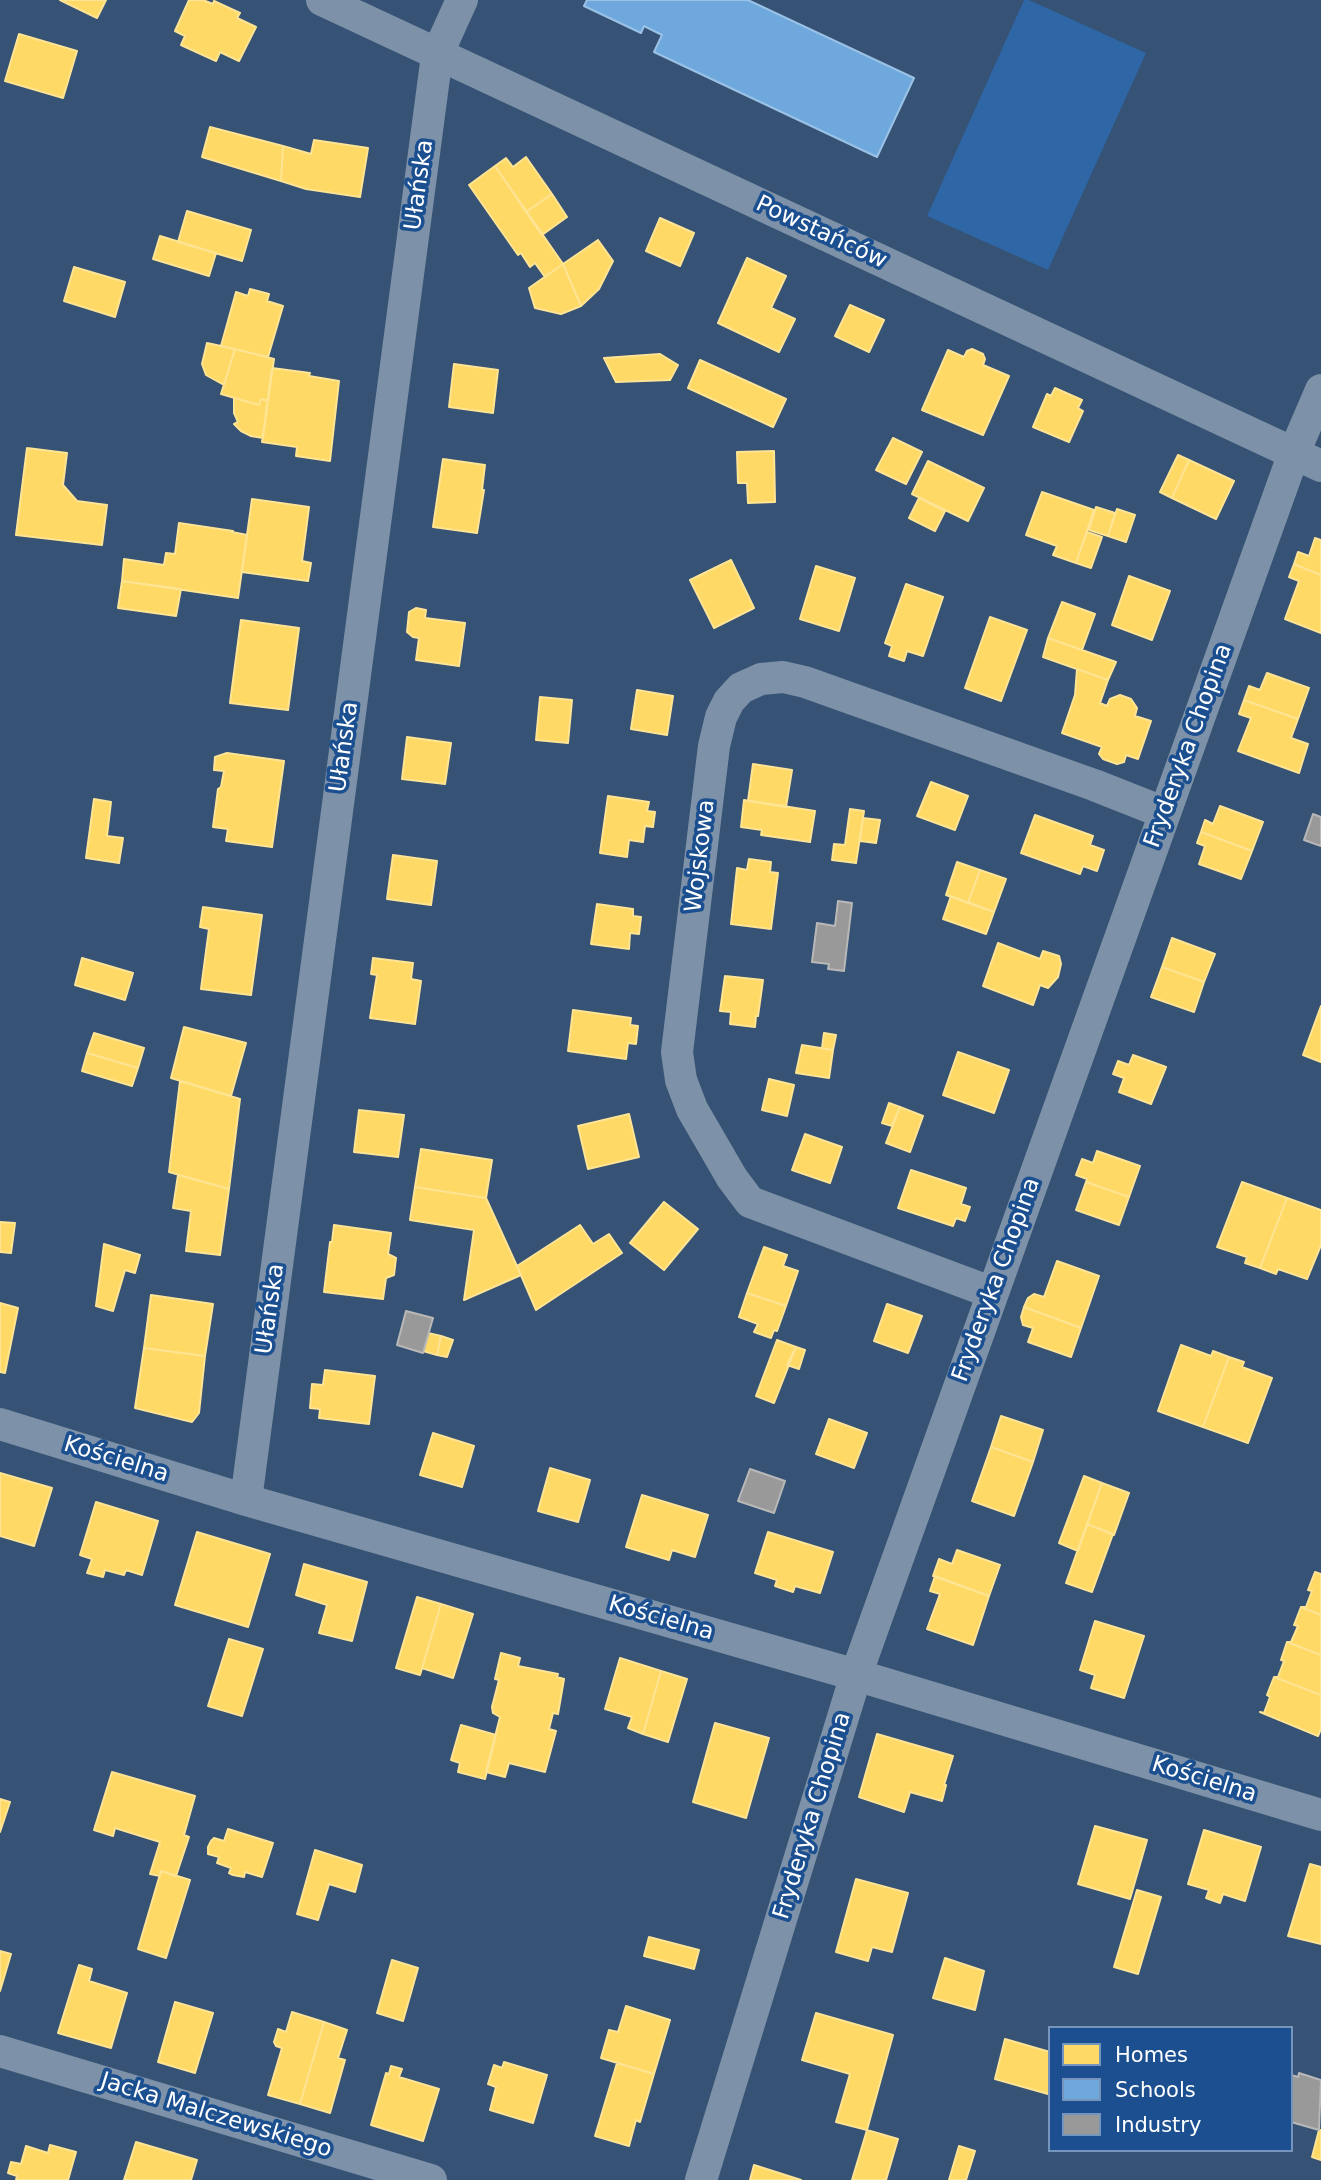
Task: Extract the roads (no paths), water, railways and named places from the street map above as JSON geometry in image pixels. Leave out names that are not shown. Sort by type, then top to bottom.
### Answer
[{"type":"street","name":"Powstańców","points":[[322,0],[1307,460]]},
{"type":"street","name":"Ułańska","points":[[246,1500],[437,55],[462,0]]},
{"type":"street","name":"Fryderyka Chopina","points":[[701,2180],[856,1675],[1165,813],[1307,460],[1321,390]]},
{"type":"street","name":"Wojskowa","points":[[993,1293],[750,1202],[732,1178],[692,1109],[681,1080],[677,1052],[714,746],[721,717],[729,701],[741,688],[761,679],[783,677],[805,682],[1165,813]]},
{"type":"street","name":"Kościelna","points":[[0,1424],[246,1500],[856,1675],[1321,1815]]},
{"type":"street","name":"Jacka Malczewskiego","points":[[0,2051],[431,2180]]}]
